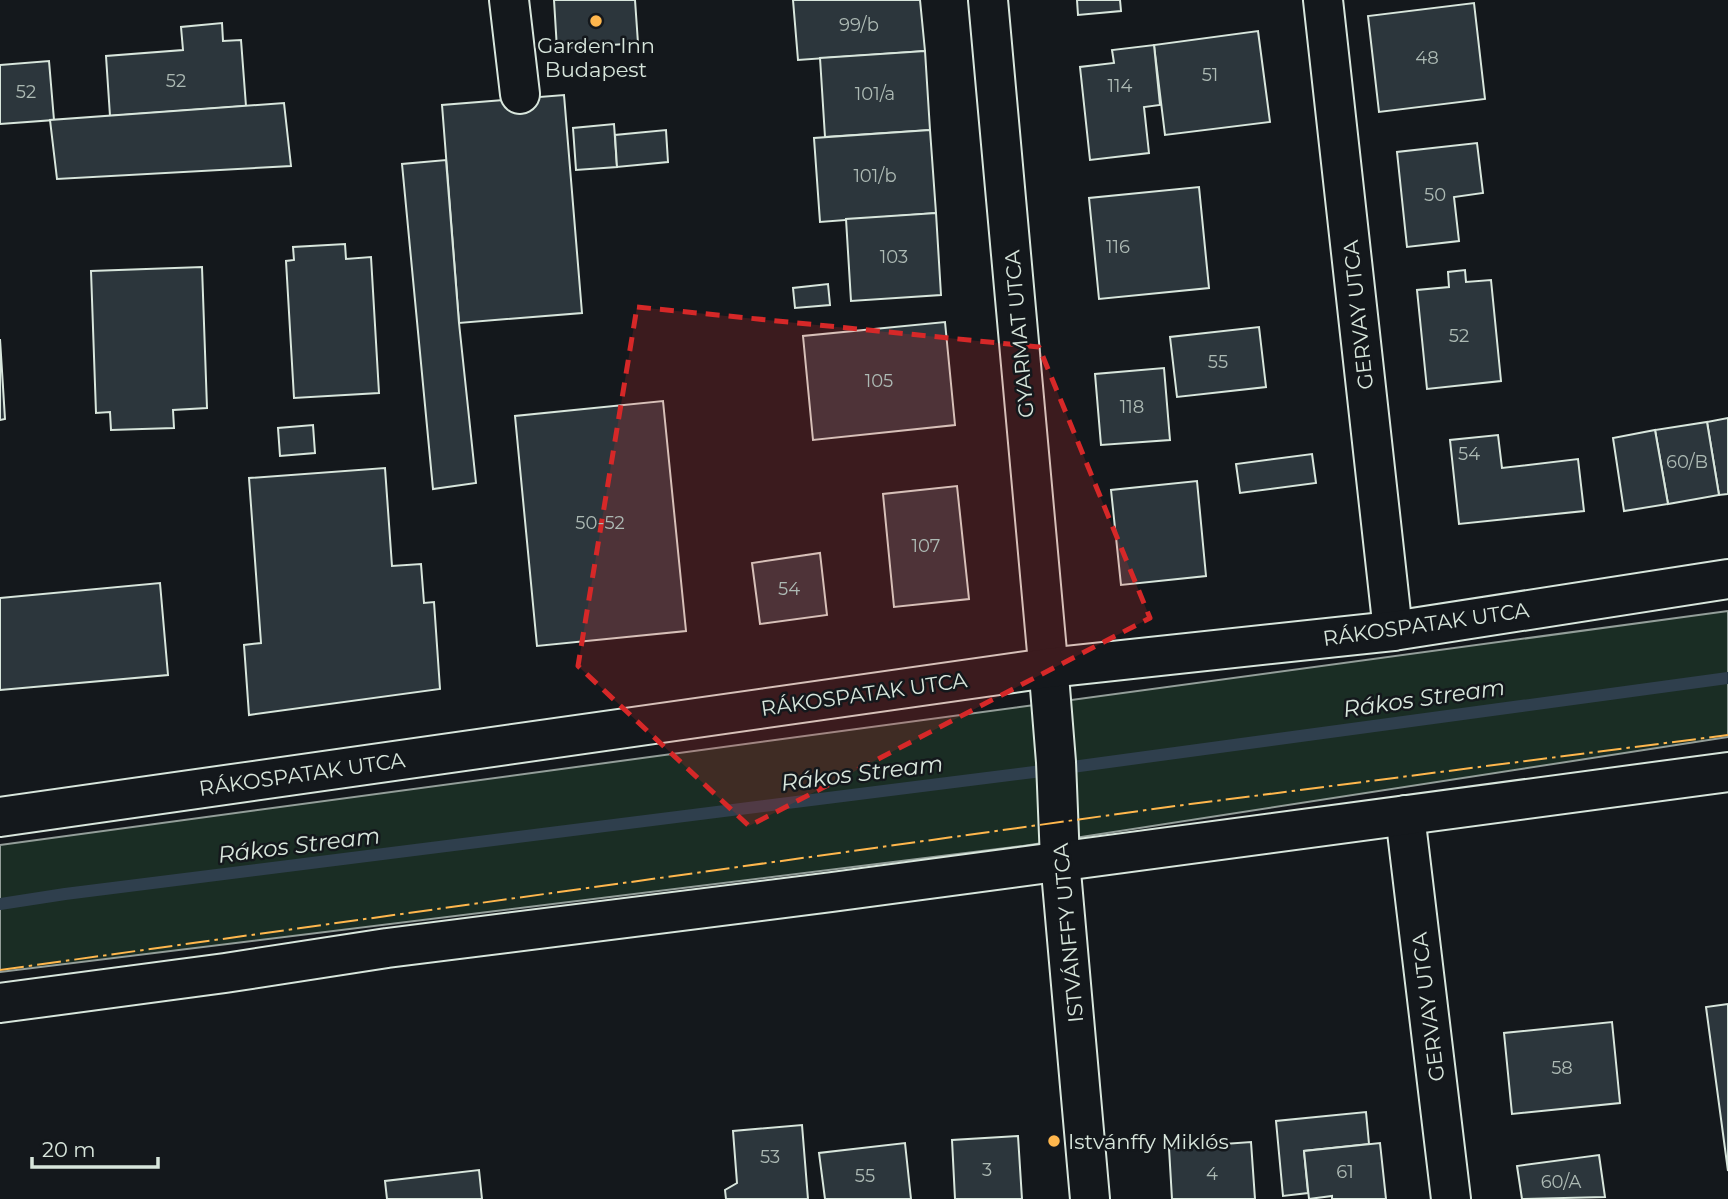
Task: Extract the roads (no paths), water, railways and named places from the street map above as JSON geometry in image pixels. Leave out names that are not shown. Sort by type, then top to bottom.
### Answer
[{"type":"street","points":[[509,0],[520,94]]},
{"type":"street","name":"GYARMAT UTCA","points":[[988,0],[1048,668]]},
{"type":"street","name":"GERVAY UTCA","points":[[1323,0],[1392,631]]},
{"type":"street","name":"RÁKOSPATAK UTCA","points":[[0,817],[1048,668],[1392,631],[1728,579]]},
{"type":"street","name":"ISTVÁNFFY UTCA","points":[[1048,668],[1056,762],[1060,860],[1090,1199]]},
{"type":"street","points":[[0,1003],[387,948],[832,892],[1728,772]]},
{"type":"street","name":"GERVAY UTCA","points":[[1405,816],[1451,1199]]},
{"type":"waterway","name":"Rákos Stream","points":[[0,904],[1050,770],[1728,678]]},
{"type":"place","name":"Garden Inn Budapest","points":[[596,21]]},
{"type":"place","name":"Istvánffy Miklós","points":[[1054,1141]]}]
